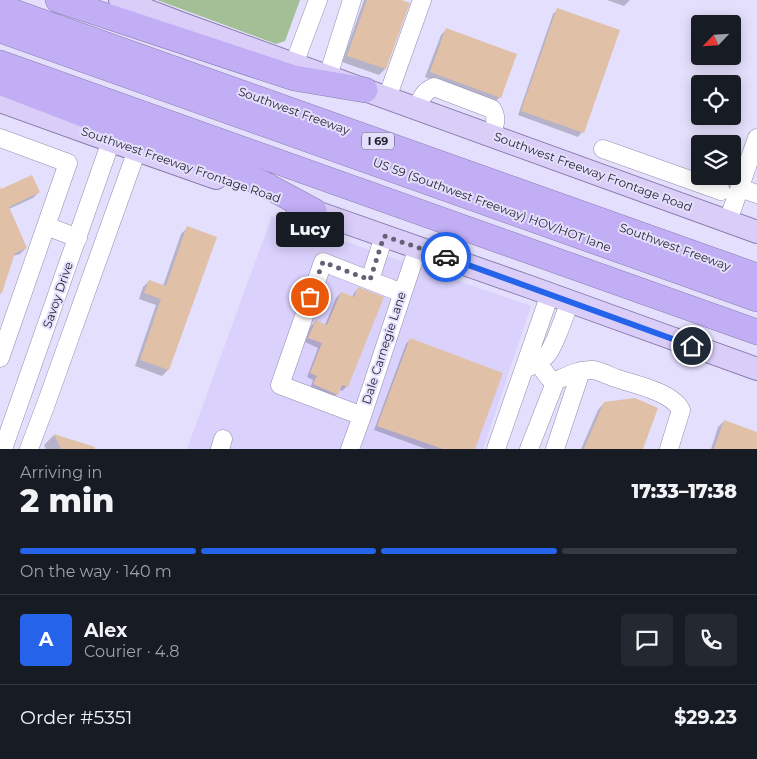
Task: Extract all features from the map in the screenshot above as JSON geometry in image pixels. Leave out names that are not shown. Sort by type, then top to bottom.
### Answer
[{"type":"highway","points":[[58,0],[294,78],[376,94]]},
{"type":"highway","name":"Southwest Freeway","points":[[0,6],[757,276]]},
{"type":"highway","name":"US 59 (Southwest Freeway) HOV/HOT lane","points":[[0,30],[757,299]]},
{"type":"highway","points":[[0,64],[757,332]]},
{"type":"highway","points":[[0,82],[262,183],[314,211]]},
{"type":"main road","name":"Southwest Freeway Frontage Road","points":[[120,0],[757,232]]},
{"type":"main road","name":"Southwest Freeway Frontage Road","points":[[0,101],[418,247],[757,369]]},
{"type":"street","points":[[294,64],[318,0]]},
{"type":"street","points":[[328,76],[352,0]]},
{"type":"street","points":[[376,94],[422,0]]},
{"type":"street","points":[[0,138],[68,163],[0,358]]},
{"type":"street","name":"Savoy Drive","points":[[3,449],[5,430],[78,238],[111,141]]},
{"type":"street","points":[[603,149],[721,191]]},
{"type":"street","points":[[728,221],[755,149]]},
{"type":"street","name":"Savoy Drive","points":[[29,449],[137,150]]},
{"type":"street","points":[[740,188],[757,194]]},
{"type":"street","points":[[46,226],[78,238]]},
{"type":"street","points":[[370,280],[384,236]]},
{"type":"street","name":"Dale Carnegie Lane","points":[[350,449],[418,247]]},
{"type":"street","points":[[362,416],[280,385],[323,262],[402,293]]},
{"type":"street","points":[[496,449],[560,298]]},
{"type":"street","points":[[531,366],[549,378],[556,380],[581,371],[593,370],[656,391],[672,400],[679,405],[681,410],[669,449]]},
{"type":"street","points":[[555,449],[581,371]]},
{"type":"street","points":[[530,449],[556,380]]},
{"type":"shaded area","points":[[272,216],[531,306],[483,449],[187,449]]},
{"type":"green space","points":[[157,0],[300,0],[285,41],[276,44]]},
{"type":"building","points":[[367,0],[401,0],[410,3],[386,69],[347,56]]},
{"type":"building","points":[[557,8],[620,30],[584,133],[521,111]]},
{"type":"building","points":[[446,28],[517,54],[501,98],[430,72]]},
{"type":"building","points":[[32,175],[40,192],[9,207],[27,248],[15,253],[2,293],[0,293],[0,186],[1,189]]},
{"type":"building","points":[[187,226],[217,237],[169,370],[140,360],[161,299],[144,293],[149,280],[166,286]]},
{"type":"building","points":[[358,287],[384,297],[348,387],[342,385],[338,395],[313,384],[317,376],[310,373],[322,343],[308,338],[316,320],[327,325],[341,292],[354,297]]},
{"type":"building","points":[[410,338],[503,373],[475,449],[443,449],[377,426]]},
{"type":"building","points":[[635,398],[658,408],[643,449],[584,449],[604,402]]},
{"type":"building","points":[[724,420],[757,432],[757,449],[714,449]]},
{"type":"building","points":[[54,434],[95,447],[95,449],[61,449]]},
{"type":"way so far","points":[[310,297],[323,262],[370,280],[384,236],[446,257]]},
{"type":"place","name":"Lucy","points":[[310,297]]},
{"type":"route","points":[[446,257],[692,346]]}]
